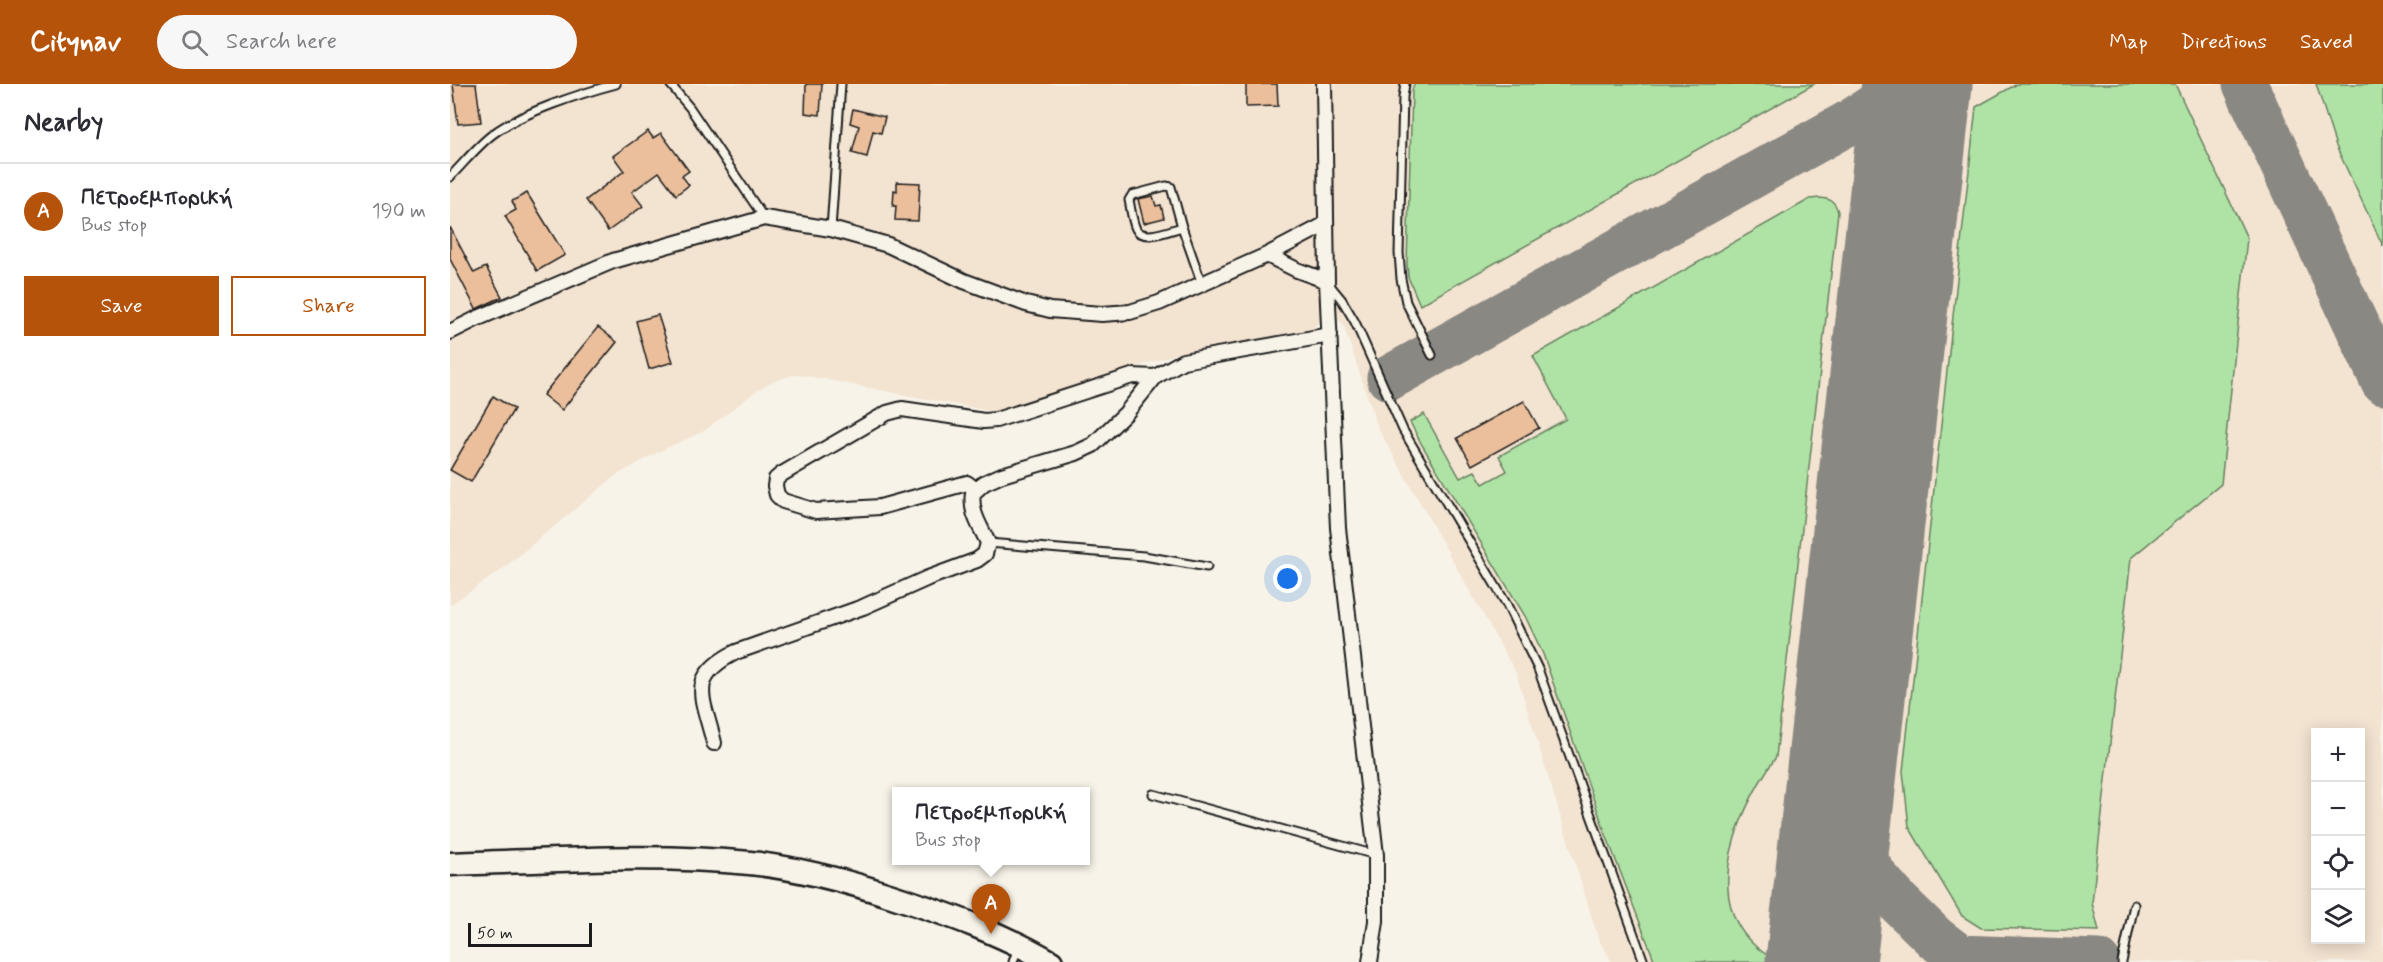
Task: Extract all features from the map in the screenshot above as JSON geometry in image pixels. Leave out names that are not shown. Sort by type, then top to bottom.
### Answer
[{"type":"main road","points":[[450,864],[663,859],[730,861],[777,867],[839,880],[927,907],[1016,953],[1052,962]]},
{"type":"street","points":[[1324,84],[1327,281],[1340,549],[1376,855],[1376,921],[1370,962]]},
{"type":"street","points":[[450,332],[613,261],[764,219],[831,229],[888,245],[964,281],[1002,296],[1050,310],[1102,314],[1130,312],[1159,303],[1267,255],[1326,224]]},
{"type":"street","points":[[1267,255],[1297,270],[1327,281]]},
{"type":"street","points":[[714,743],[702,693],[702,682],[708,669],[717,661],[736,652],[863,607],[928,578],[977,560],[985,554],[988,543],[975,520],[971,506],[973,493],[984,483],[1002,475],[1076,453],[1093,445],[1126,413],[1155,377],[1183,361],[1330,335]]},
{"type":"street","points":[[976,490],[967,483],[880,507],[816,511],[783,501],[777,495],[775,486],[776,479],[782,474],[886,413],[902,409],[984,421],[996,420],[1132,376],[1155,377]]},
{"type":"lane","points":[[450,177],[493,134],[528,115],[589,91],[616,84]]},
{"type":"lane","points":[[670,84],[690,108],[764,219]]},
{"type":"lane","points":[[831,229],[841,84]]},
{"type":"lane","points":[[1405,84],[1399,253],[1401,279],[1406,302],[1432,355]]},
{"type":"lane","points":[[1182,227],[1150,235],[1143,234],[1136,229],[1129,200],[1132,195],[1156,188],[1171,187],[1202,284]]},
{"type":"lane","points":[[1327,281],[1355,322],[1403,430],[1507,605],[1538,669],[1644,962]]},
{"type":"lane","points":[[988,543],[1144,556],[1207,567]]},
{"type":"lane","points":[[1153,794],[1376,855]]},
{"type":"lane","points":[[2122,962],[2134,905]]},
{"type":"shaded area","points":[[450,84],[2383,84],[2383,962],[1612,962],[1599,940],[1516,673],[1378,428],[1343,324],[1337,319],[1319,321],[1313,329],[1179,353],[999,413],[808,376],[793,375],[773,381],[704,431],[658,452],[615,476],[500,571],[450,605]]},
{"type":"green space","points":[[1414,84],[1814,84],[1420,305],[1408,277],[1407,264]]},
{"type":"green space","points":[[2017,84],[2175,84],[2247,238],[2221,484],[2131,558],[2092,903],[2099,931],[1981,928],[1962,916],[1909,827],[1903,771],[1976,107]]},
{"type":"green space","points":[[2316,84],[2383,84],[2383,246],[2336,146]]},
{"type":"green space","points":[[1820,198],[1832,201],[1838,212],[1776,757],[1746,809],[1735,837],[1729,866],[1728,894],[1736,920],[1752,943],[1779,962],[1655,962],[1605,832],[1543,654],[1525,616],[1410,422],[1424,414],[1460,478],[1475,471],[1483,484],[1507,471],[1499,456],[1566,419],[1533,356],[1810,199]]},
{"type":"building","points":[[453,84],[476,84],[481,122],[458,124]]},
{"type":"building","points":[[806,84],[822,84],[820,115],[805,113]]},
{"type":"building","points":[[1246,84],[1277,84],[1278,106],[1246,107]]},
{"type":"building","points":[[853,109],[885,117],[881,133],[873,131],[867,157],[852,153],[859,126],[850,123]]},
{"type":"building","points":[[648,131],[653,138],[661,133],[689,171],[682,176],[689,185],[676,195],[659,172],[632,192],[643,206],[608,231],[586,200],[624,171],[613,156]]},
{"type":"building","points":[[897,182],[920,183],[918,221],[895,220],[896,206],[893,206]]},
{"type":"building","points":[[527,193],[565,255],[537,271],[505,216],[516,210],[512,201]]},
{"type":"building","points":[[1153,196],[1156,206],[1161,205],[1164,218],[1144,223],[1138,199]]},
{"type":"building","points":[[450,227],[474,273],[486,267],[502,297],[476,309],[450,259]]},
{"type":"building","points":[[658,315],[673,362],[649,369],[636,321]]},
{"type":"building","points":[[598,327],[617,342],[562,410],[543,395]]},
{"type":"building","points":[[493,396],[514,409],[471,482],[450,470]]},
{"type":"building","points":[[1524,401],[1539,428],[1472,465],[1457,438]]},
{"type":"taxiway","points":[[1389,378],[1850,122],[1886,98],[1900,84]]},
{"type":"taxiway","points":[[2245,84],[2383,382]]},
{"type":"taxiway","points":[[1839,799],[1846,827],[1854,844],[1877,878],[1935,938],[1960,957],[2099,962]]},
{"type":"runway","points":[[1821,962],[1917,84]]},
{"type":"place","name":"Πετροεμπορική","points":[[991,934]]}]
